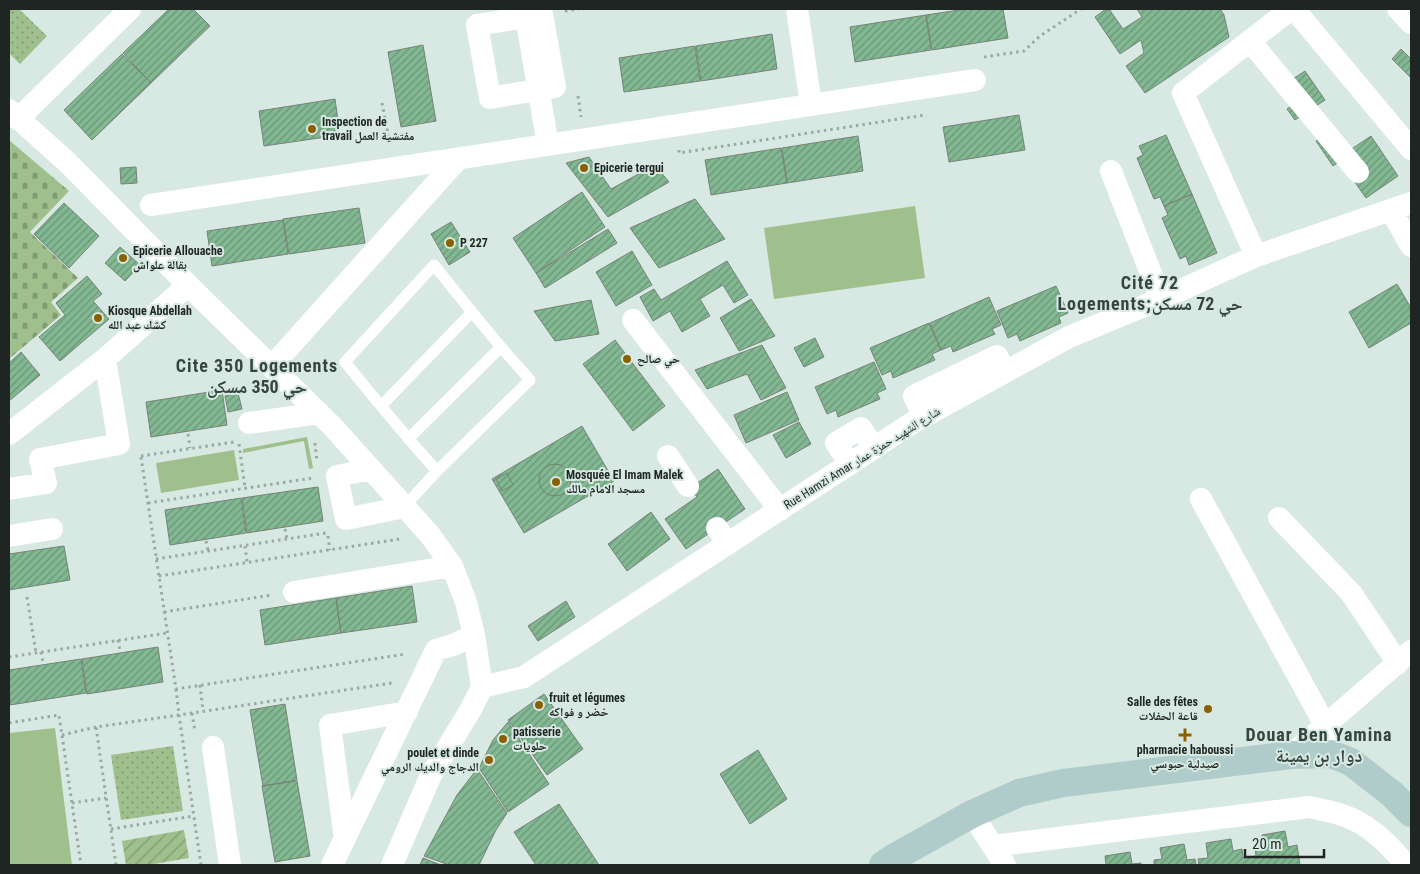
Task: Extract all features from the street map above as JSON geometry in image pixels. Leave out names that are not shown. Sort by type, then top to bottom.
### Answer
[{"type":"main road","points":[[883,865],[972,814],[1019,793],[1063,783],[1290,754],[1331,754],[1352,762],[1392,794],[1411,814]]},
{"type":"street","points":[[130,9],[13,114],[68,163],[188,285],[319,412],[430,535],[452,566],[466,602],[474,635],[482,687],[471,709],[431,775],[392,865]]},
{"type":"street","points":[[797,9],[811,105]]},
{"type":"street","points":[[1256,256],[1183,93],[1293,9],[1411,149]]},
{"type":"street","points":[[1398,9],[1411,23]]},
{"type":"street","points":[[538,90],[490,98],[477,25],[526,17],[548,145]]},
{"type":"street","points":[[1250,41],[1358,172]]},
{"type":"street","points":[[151,205],[975,80]]},
{"type":"street","points":[[272,366],[458,159]]},
{"type":"street","points":[[1111,171],[1161,299]]},
{"type":"street","points":[[1401,206],[1411,246]]},
{"type":"street","name":"Rue Hamzi Amar شارع الشهيد حمزة عمار","points":[[482,687],[524,677],[722,536],[780,510],[924,417],[1069,337],[1161,299],[1256,256],[1401,206]]},
{"type":"street","points":[[9,434],[105,359],[188,285]]},
{"type":"street","points":[[633,320],[780,510]]},
{"type":"street","points":[[9,489],[46,483],[40,459],[119,444],[105,359]]},
{"type":"street","points":[[244,432],[319,412]]},
{"type":"street","points":[[668,456],[688,486]]},
{"type":"street","points":[[371,469],[337,476],[346,519],[404,507]]},
{"type":"street","points":[[1201,499],[1325,725],[1331,754]]},
{"type":"street","points":[[1279,518],[1351,593],[1405,657],[1290,754]]},
{"type":"street","points":[[9,536],[52,529]]},
{"type":"street","points":[[294,592],[452,566]]},
{"type":"street","points":[[332,865],[436,650],[453,645],[474,635]]},
{"type":"street","points":[[345,839],[330,725],[407,712]]},
{"type":"street","points":[[213,747],[230,865]]},
{"type":"street","points":[[993,846],[1309,807],[1340,814],[1357,821],[1376,833],[1393,848],[1406,865]]},
{"type":"street","points":[[972,814],[1005,865]]},
{"type":"lane","points":[[404,507],[437,471],[530,380],[434,265],[345,362],[380,406],[437,471]]},
{"type":"lane","points":[[380,406],[472,312]]},
{"type":"lane","points":[[408,439],[501,347]]},
{"type":"path","points":[[565,11],[579,9]]},
{"type":"path","points":[[981,57],[1024,51],[1040,36],[1081,9]]},
{"type":"path","points":[[382,103],[395,168]]},
{"type":"path","points":[[244,432],[245,488]]},
{"type":"path","points":[[188,434],[190,448]]},
{"type":"path","points":[[314,439],[318,467]]},
{"type":"path","points":[[141,456],[202,864]]},
{"type":"path","points":[[148,502],[319,477]]},
{"type":"path","points":[[326,524],[330,550]]},
{"type":"path","points":[[285,529],[287,539]]},
{"type":"path","points":[[156,559],[328,533]]},
{"type":"path","points":[[159,576],[430,535]]},
{"type":"path","points":[[206,541],[208,551]]},
{"type":"path","points":[[245,546],[248,562]]},
{"type":"path","points":[[164,612],[294,592]]},
{"type":"path","points":[[27,597],[36,652]]},
{"type":"path","points":[[9,657],[167,633]]},
{"type":"path","points":[[118,640],[120,651]]},
{"type":"path","points":[[176,689],[436,650]]},
{"type":"path","points":[[41,652],[43,662]]},
{"type":"path","points":[[62,735],[96,727],[422,678]]},
{"type":"path","points":[[200,685],[203,711]]},
{"type":"path","points":[[9,722],[59,715],[81,865]]},
{"type":"path","points":[[96,727],[116,865]]},
{"type":"path","points":[[72,803],[106,798]]},
{"type":"path","points":[[111,829],[194,816]]},
{"type":"green space","points":[[9,9],[19,9],[47,36],[20,64],[9,53]]},
{"type":"green space","points":[[9,140],[69,191],[30,232],[78,278],[51,302],[61,315],[9,359]]},
{"type":"green space","points":[[915,206],[925,278],[774,299],[764,228]]},
{"type":"green space","points":[[307,437],[313,468],[309,469],[304,441],[243,453],[243,449]]},
{"type":"green space","points":[[234,450],[239,480],[161,493],[156,463]]},
{"type":"green space","points":[[55,728],[72,865],[9,865],[9,733]]},
{"type":"green space","points":[[173,746],[183,811],[121,820],[111,755]]},
{"type":"green space","points":[[184,830],[189,858],[148,865],[126,865],[122,841]]},
{"type":"building","points":[[169,9],[193,9],[210,26],[151,83],[123,53]]},
{"type":"building","points":[[966,9],[1003,9],[1008,38],[932,50],[926,15]]},
{"type":"building","points":[[1109,9],[1123,29],[1142,17],[1137,9],[1220,9],[1224,15],[1229,37],[1145,93],[1126,66],[1144,53],[1141,40],[1120,54],[1095,17]]},
{"type":"building","points":[[926,15],[931,50],[855,62],[850,27]]},
{"type":"building","points":[[772,34],[777,69],[701,81],[696,46]]},
{"type":"building","points":[[423,45],[436,121],[401,127],[388,52]]},
{"type":"building","points":[[695,46],[700,81],[624,92],[619,58]]},
{"type":"building","points":[[1401,49],[1411,59],[1411,78],[1392,59]]},
{"type":"building","points":[[122,54],[151,83],[92,140],[64,110]]},
{"type":"building","points":[[1305,71],[1325,100],[1295,120],[1287,109],[1294,104],[1282,86]]},
{"type":"building","points":[[335,99],[340,135],[264,146],[259,111]]},
{"type":"building","points":[[1019,115],[1025,150],[949,162],[943,127]]},
{"type":"building","points":[[1326,134],[1341,156],[1371,136],[1398,176],[1366,198],[1340,161],[1333,166],[1316,141]]},
{"type":"building","points":[[1166,135],[1192,194],[1164,206],[1160,197],[1154,199],[1137,158],[1143,155],[1139,146]]},
{"type":"building","points":[[858,136],[863,171],[787,183],[782,148]]},
{"type":"building","points":[[781,148],[787,183],[711,195],[705,160]]},
{"type":"building","points":[[589,157],[611,189],[655,165],[669,182],[608,217],[566,163]]},
{"type":"building","points":[[136,167],[137,183],[121,184],[120,168]]},
{"type":"building","points":[[582,192],[605,227],[536,273],[513,238]]},
{"type":"building","points":[[1192,194],[1217,253],[1189,265],[1186,256],[1180,259],[1162,218],[1168,215],[1164,206]]},
{"type":"building","points":[[695,199],[725,239],[659,268],[630,228]]},
{"type":"building","points":[[64,203],[99,236],[69,268],[34,234]]},
{"type":"building","points":[[359,208],[365,243],[289,254],[283,219]]},
{"type":"building","points":[[283,220],[288,254],[212,266],[207,231]]},
{"type":"building","name":"P 227","points":[[451,222],[470,252],[449,265],[431,234]]},
{"type":"building","points":[[608,229],[617,243],[545,288],[536,273]]},
{"type":"building","points":[[120,247],[140,265],[125,281],[105,263]]},
{"type":"building","points":[[632,251],[652,285],[616,306],[596,272]]},
{"type":"building","points":[[727,261],[748,295],[734,303],[723,285],[700,299],[710,316],[682,332],[670,311],[653,321],[640,297],[654,289],[661,300]]},
{"type":"building","points":[[87,276],[102,294],[93,301],[109,319],[60,361],[39,337],[65,315],[56,303]]},
{"type":"building","points":[[1397,284],[1411,308],[1411,323],[1369,348],[1349,312]]},
{"type":"building","points":[[1056,286],[1068,313],[1059,317],[1061,323],[1020,341],[1017,334],[1008,338],[997,311]]},
{"type":"building","points":[[989,297],[1001,325],[992,329],[995,334],[953,352],[951,346],[941,350],[930,323]]},
{"type":"building","points":[[751,299],[775,336],[739,351],[720,318]]},
{"type":"building","points":[[591,300],[599,334],[555,341],[534,311]]},
{"type":"building","points":[[929,323],[941,350],[932,354],[935,360],[893,378],[891,371],[882,375],[870,348]]},
{"type":"building","points":[[815,338],[824,357],[804,367],[794,348]]},
{"type":"building","points":[[615,340],[665,406],[633,431],[583,364]]},
{"type":"building","points":[[762,345],[786,388],[761,400],[747,374],[707,389],[695,370]]},
{"type":"building","points":[[21,352],[40,375],[9,401],[9,363]]},
{"type":"building","points":[[874,362],[886,389],[877,393],[880,399],[838,417],[836,410],[827,414],[815,387]]},
{"type":"building","points":[[222,390],[227,425],[151,437],[146,402]]},
{"type":"building","points":[[787,392],[799,420],[746,443],[734,415]]},
{"type":"building","points":[[238,393],[242,409],[228,412],[225,396]]},
{"type":"building","points":[[799,422],[811,444],[786,458],[773,435]]},
{"type":"building","points":[[582,426],[614,481],[524,533],[492,479]]},
{"type":"building","points":[[555,464],[561,465],[566,469],[570,474],[570,486],[566,491],[561,495],[555,496],[549,495],[544,491],[540,486],[539,480],[540,474],[544,469],[549,465]]},
{"type":"building","points":[[718,469],[745,509],[686,549],[665,519],[697,497],[690,488]]},
{"type":"building","points":[[507,473],[513,485],[502,491],[496,479]]},
{"type":"building","points":[[318,487],[323,521],[247,533],[242,498]]},
{"type":"building","points":[[241,498],[246,533],[170,545],[165,510]]},
{"type":"building","points":[[651,512],[670,539],[627,571],[608,544]]},
{"type":"building","points":[[64,546],[70,580],[9,590],[9,554]]},
{"type":"building","points":[[412,586],[417,622],[341,633],[336,598]]},
{"type":"building","points":[[336,598],[341,633],[265,645],[260,610]]},
{"type":"building","points":[[566,601],[575,617],[538,641],[528,626]]},
{"type":"building","points":[[158,647],[163,682],[87,694],[82,659]]},
{"type":"building","points":[[81,659],[86,693],[10,705],[9,670]]},
{"type":"building","points":[[544,694],[583,749],[547,775],[508,720]]},
{"type":"building","points":[[285,704],[297,780],[263,786],[250,710]]},
{"type":"building","points":[[508,722],[549,784],[508,812],[479,768],[493,740]]},
{"type":"building","points":[[758,750],[787,799],[750,824],[720,774]]},
{"type":"building","points":[[477,769],[507,813],[496,830],[479,865],[449,865],[424,856],[457,795]]},
{"type":"building","points":[[297,781],[310,856],[275,862],[262,786]]},
{"type":"building","points":[[559,804],[599,865],[536,865],[514,832]]},
{"type":"building","points":[[1285,831],[1288,847],[1297,845],[1300,865],[1199,865],[1198,859],[1208,858],[1206,843],[1231,839],[1233,851],[1242,849],[1243,858],[1256,856],[1255,847],[1263,846],[1262,835]]},
{"type":"building","points":[[1184,844],[1187,860],[1195,859],[1196,865],[1154,865],[1154,860],[1162,859],[1160,848]]},
{"type":"building","points":[[1130,852],[1132,864],[1141,863],[1141,865],[1106,865],[1105,856]]},
{"type":"building","points":[[423,858],[441,865],[420,865]]},
{"type":"place","name":"Inspection de travail مفتشية العمل","points":[[312,129]]},
{"type":"place","name":"Epicerie tergui","points":[[584,168]]},
{"type":"place","name":"P 227","points":[[450,243]]},
{"type":"place","name":"Epicerie Allouache بقالة علواش","points":[[123,258]]},
{"type":"place","name":"Kiosque Abdellah كشك عبد الله","points":[[98,318]]},
{"type":"place","name":"حي صالح","points":[[627,359]]},
{"type":"place","name":"Mosquée El Imam Malek مسجد الامام مالك","points":[[556,482]]},
{"type":"place","name":"fruit et légumes خضر و فواكه","points":[[539,705]]},
{"type":"place","name":"Salle des fêtes قاعة الحفلات","points":[[1208,709]]},
{"type":"place","name":"pharmacie haboussi صيدلية حبوسي","points":[[1185,735]]},
{"type":"place","name":"patisserie حلويات","points":[[503,739]]},
{"type":"place","name":"poulet et dinde الدجاج والديك الرومي","points":[[489,760]]},
{"type":"district","name":"Cité 72 Logements;حي 72 مسكن","points":[[1150,292]]},
{"type":"district","name":"Cite 350 Logements حي 350 مسكن","points":[[257,375]]},
{"type":"district","name":"Douar Ben Yamina دوار بن يمينة","points":[[1319,744]]}]
